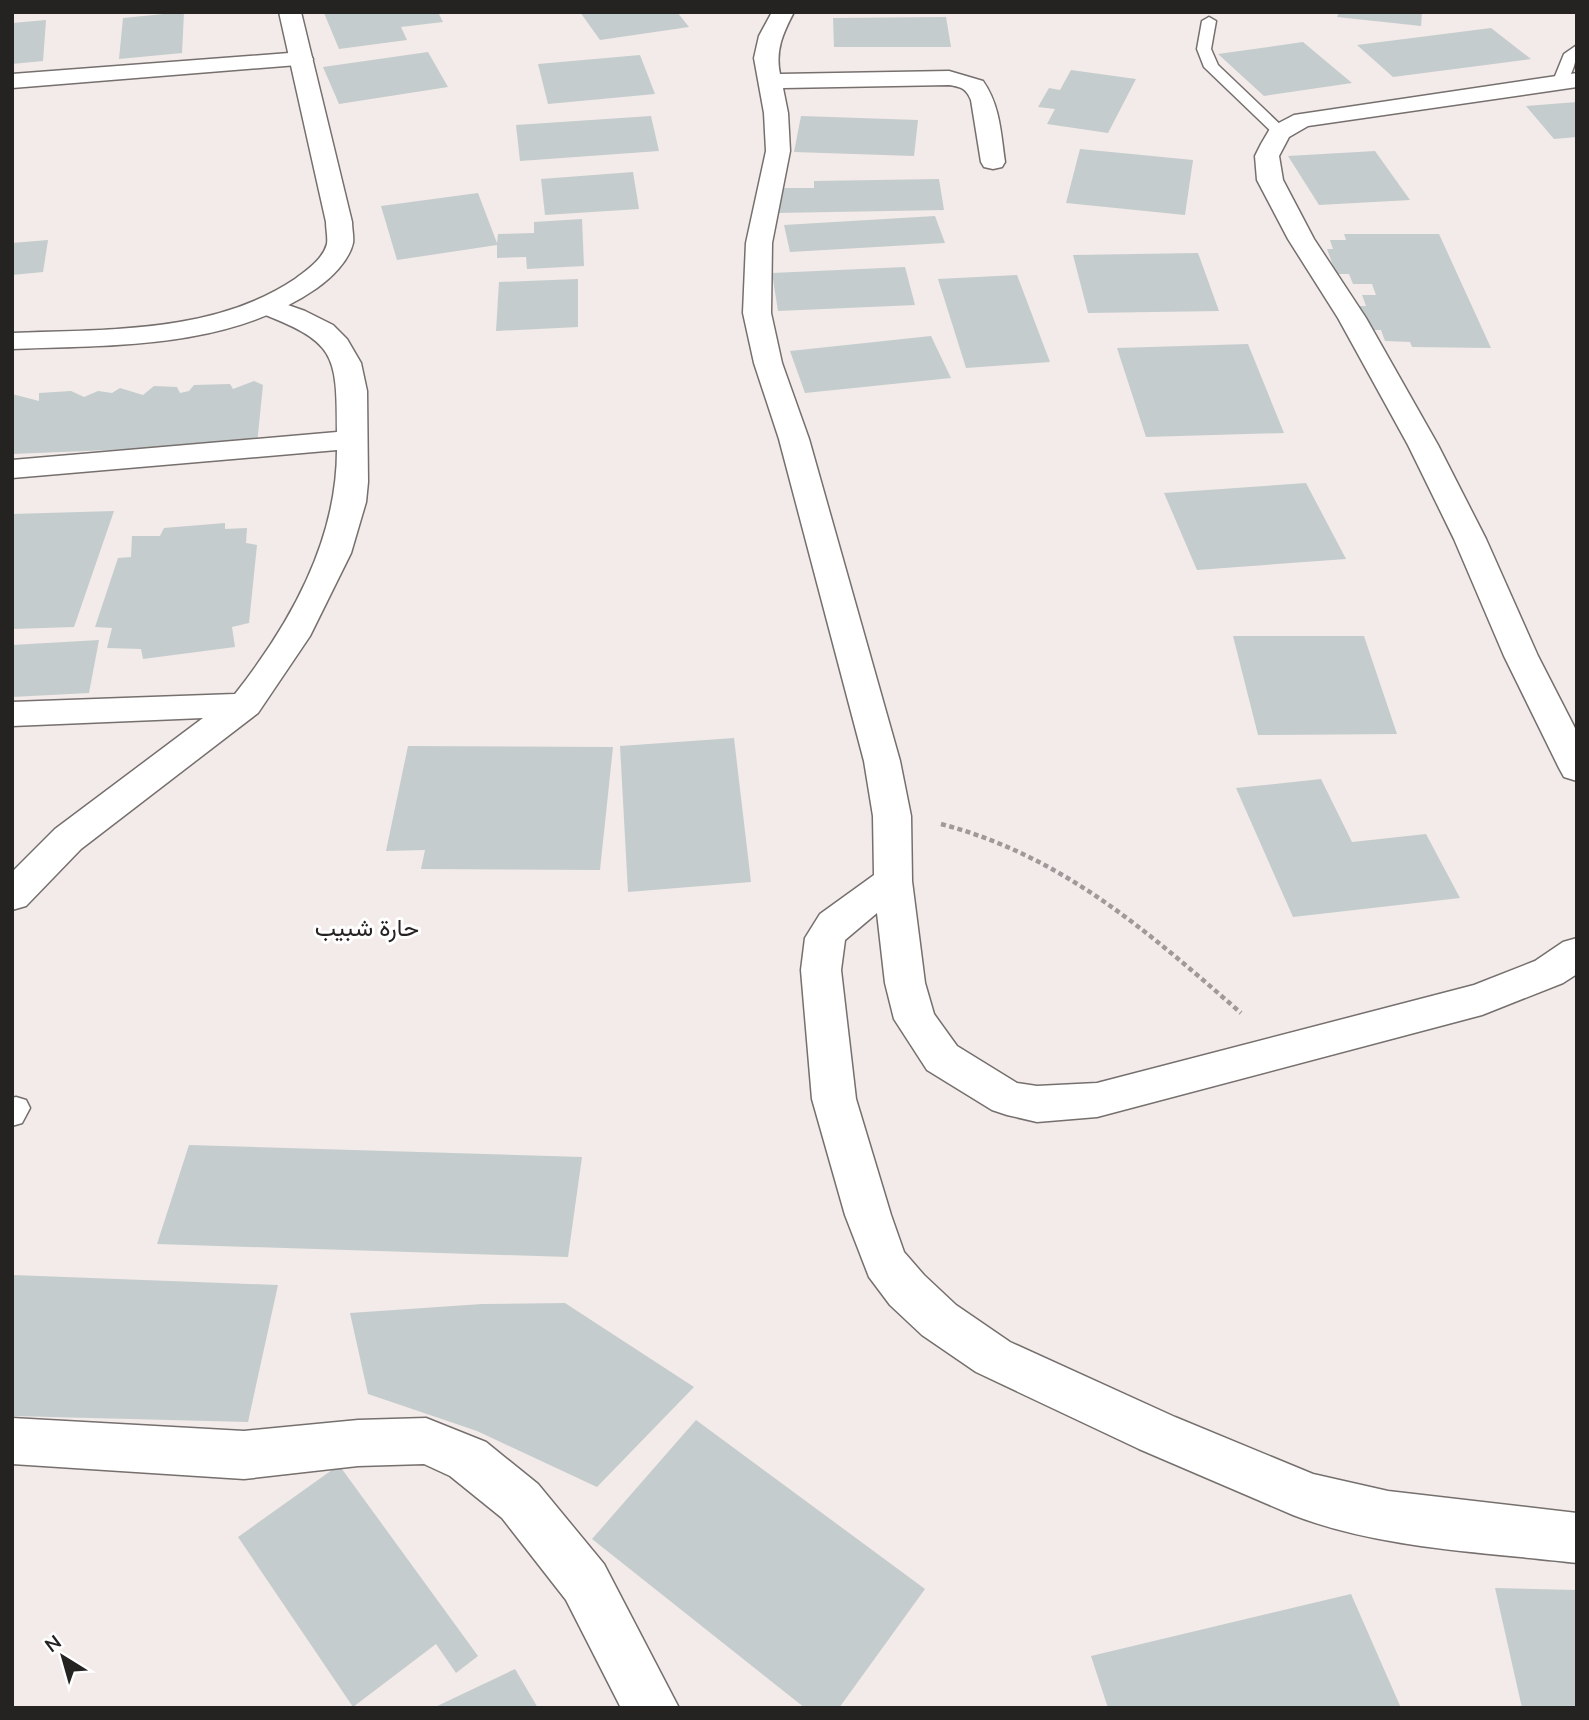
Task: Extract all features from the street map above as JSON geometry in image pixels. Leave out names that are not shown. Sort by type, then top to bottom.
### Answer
[{"type":"street","points":[[12,341],[134,335],[227,319],[268,306],[303,287],[328,266],[340,243],[339,222],[290,12]]},
{"type":"street","points":[[783,12],[770,36],[765,58],[776,113],[778,151],[759,243],[757,313],[768,363],[794,439],[882,761],[892,816],[893,881],[905,983],[915,1019],[942,1058],[1007,1098],[1037,1104],[1097,1100],[1482,999],[1549,972],[1577,953]]},
{"type":"street","points":[[12,81],[302,60]]},
{"type":"street","points":[[768,81],[949,78],[965,81],[975,86],[981,95],[993,162]]},
{"type":"street","points":[[1568,80],[1302,120],[1280,132],[1267,156],[1270,180],[1301,239],[1359,329],[1423,445],[1470,539],[1521,656],[1577,768]]},
{"type":"street","points":[[12,896],[68,839],[245,705],[268,678],[295,632],[329,563],[350,502],[351,366],[336,342],[312,325],[268,306]]},
{"type":"street","points":[[12,470],[352,440]]},
{"type":"street","points":[[12,714],[245,705]]},
{"type":"street","points":[[893,881],[834,924],[825,938],[821,970],[834,1099],[868,1215],[886,1263],[906,1290],[939,1320],[993,1357],[1157,1433],[1311,1497],[1388,1516],[1577,1538]]},
{"type":"street","points":[[12,1440],[244,1455],[358,1443],[426,1441],[468,1460],[520,1501],[585,1582],[651,1708]]},
{"type":"lane","points":[[1209,21],[1204,49],[1212,67],[1280,132]]},
{"type":"lane","points":[[1568,80],[1571,54],[1577,48]]},
{"type":"path","points":[[892,816],[961,828],[1056,868],[1156,939],[1284,1050]]},
{"type":"building","points":[[184,12],[182,53],[119,59],[123,18]]},
{"type":"building","points":[[438,12],[443,22],[401,27],[407,40],[339,49],[324,13]]},
{"type":"building","points":[[580,12],[677,12],[689,27],[600,40]]},
{"type":"building","points":[[1339,12],[1422,12],[1421,26],[1337,17]]},
{"type":"building","points":[[946,17],[951,47],[834,47],[833,18]]},
{"type":"building","points":[[46,20],[43,61],[12,64],[12,23]]},
{"type":"building","points":[[1491,28],[1531,59],[1393,77],[1357,45]]},
{"type":"building","points":[[1303,42],[1352,83],[1264,96],[1218,54]]},
{"type":"building","points":[[428,52],[448,87],[339,104],[323,67]]},
{"type":"building","points":[[640,55],[655,94],[548,104],[538,64]]},
{"type":"building","points":[[1071,70],[1136,79],[1108,133],[1047,124],[1055,109],[1038,107],[1049,88],[1060,90]]},
{"type":"building","points":[[1577,102],[1577,137],[1554,139],[1526,106]]},
{"type":"building","points":[[651,116],[659,151],[520,161],[516,125]]},
{"type":"building","points":[[801,116],[918,120],[914,156],[794,152]]},
{"type":"building","points":[[1080,149],[1193,160],[1185,215],[1066,203]]},
{"type":"building","points":[[1375,151],[1410,200],[1319,205],[1288,156]]},
{"type":"building","points":[[633,172],[639,209],[545,215],[541,179]]},
{"type":"building","points":[[939,179],[944,210],[776,213],[775,188],[814,188],[814,181]]},
{"type":"building","points":[[478,193],[497,243],[498,234],[534,233],[534,222],[582,219],[584,266],[527,269],[526,257],[497,258],[497,245],[397,260],[381,206]]},
{"type":"building","points":[[935,216],[945,243],[790,252],[784,225]]},
{"type":"building","points":[[1344,234],[1439,234],[1491,348],[1412,347],[1410,342],[1385,341],[1381,330],[1367,330],[1358,306],[1366,306],[1362,295],[1376,295],[1372,284],[1353,284],[1349,274],[1336,274],[1327,249],[1333,249],[1330,240],[1346,240]]},
{"type":"building","points":[[48,240],[43,272],[12,275],[12,243]]},
{"type":"building","points":[[1198,253],[1219,311],[1088,313],[1073,255]]},
{"type":"building","points":[[905,267],[915,305],[778,311],[772,273]]},
{"type":"building","points":[[1017,275],[1050,362],[966,368],[938,279]]},
{"type":"building","points":[[578,279],[578,327],[496,331],[499,282]]},
{"type":"building","points":[[931,336],[951,378],[805,393],[790,351]]},
{"type":"building","points":[[1248,344],[1284,433],[1146,437],[1117,348]]},
{"type":"building","points":[[254,381],[263,385],[257,444],[12,454],[12,394],[39,401],[39,393],[71,391],[84,397],[98,391],[112,393],[120,388],[143,395],[154,386],[177,387],[180,393],[189,391],[194,385],[230,384],[233,389]]},
{"type":"building","points":[[1306,483],[1346,559],[1197,570],[1164,493]]},
{"type":"building","points":[[114,511],[74,627],[12,629],[12,514]]},
{"type":"building","points":[[225,523],[225,529],[247,528],[246,543],[257,545],[249,623],[232,627],[235,647],[143,659],[141,649],[107,648],[112,628],[95,627],[118,558],[131,557],[132,536],[160,536],[164,528]]},
{"type":"building","points":[[1233,636],[1364,636],[1397,734],[1258,735]]},
{"type":"building","points":[[99,640],[89,693],[12,697],[12,645]]},
{"type":"building","points":[[734,738],[751,882],[628,892],[620,746]]},
{"type":"building","points":[[408,746],[613,747],[600,870],[421,869],[425,850],[386,851]]},
{"type":"building","points":[[1321,779],[1352,842],[1426,834],[1460,898],[1293,917],[1236,788]]},
{"type":"building","points":[[189,1145],[582,1157],[568,1257],[157,1244]]},
{"type":"building","points":[[12,1275],[278,1285],[248,1422],[12,1416]]},
{"type":"building","points":[[565,1303],[694,1387],[597,1487],[477,1431],[368,1394],[350,1313],[482,1304]]},
{"type":"building","points":[[696,1420],[925,1589],[839,1708],[805,1708],[592,1539]]},
{"type":"building","points":[[339,1465],[478,1656],[456,1673],[436,1644],[353,1707],[238,1537]]},
{"type":"building","points":[[1495,1588],[1577,1590],[1577,1708],[1522,1708]]},
{"type":"building","points":[[1351,1594],[1401,1708],[1108,1708],[1091,1656]]},
{"type":"building","points":[[515,1669],[538,1708],[433,1708]]},
{"type":"district","name":"حارة شبيب","points":[[367,927]]}]
